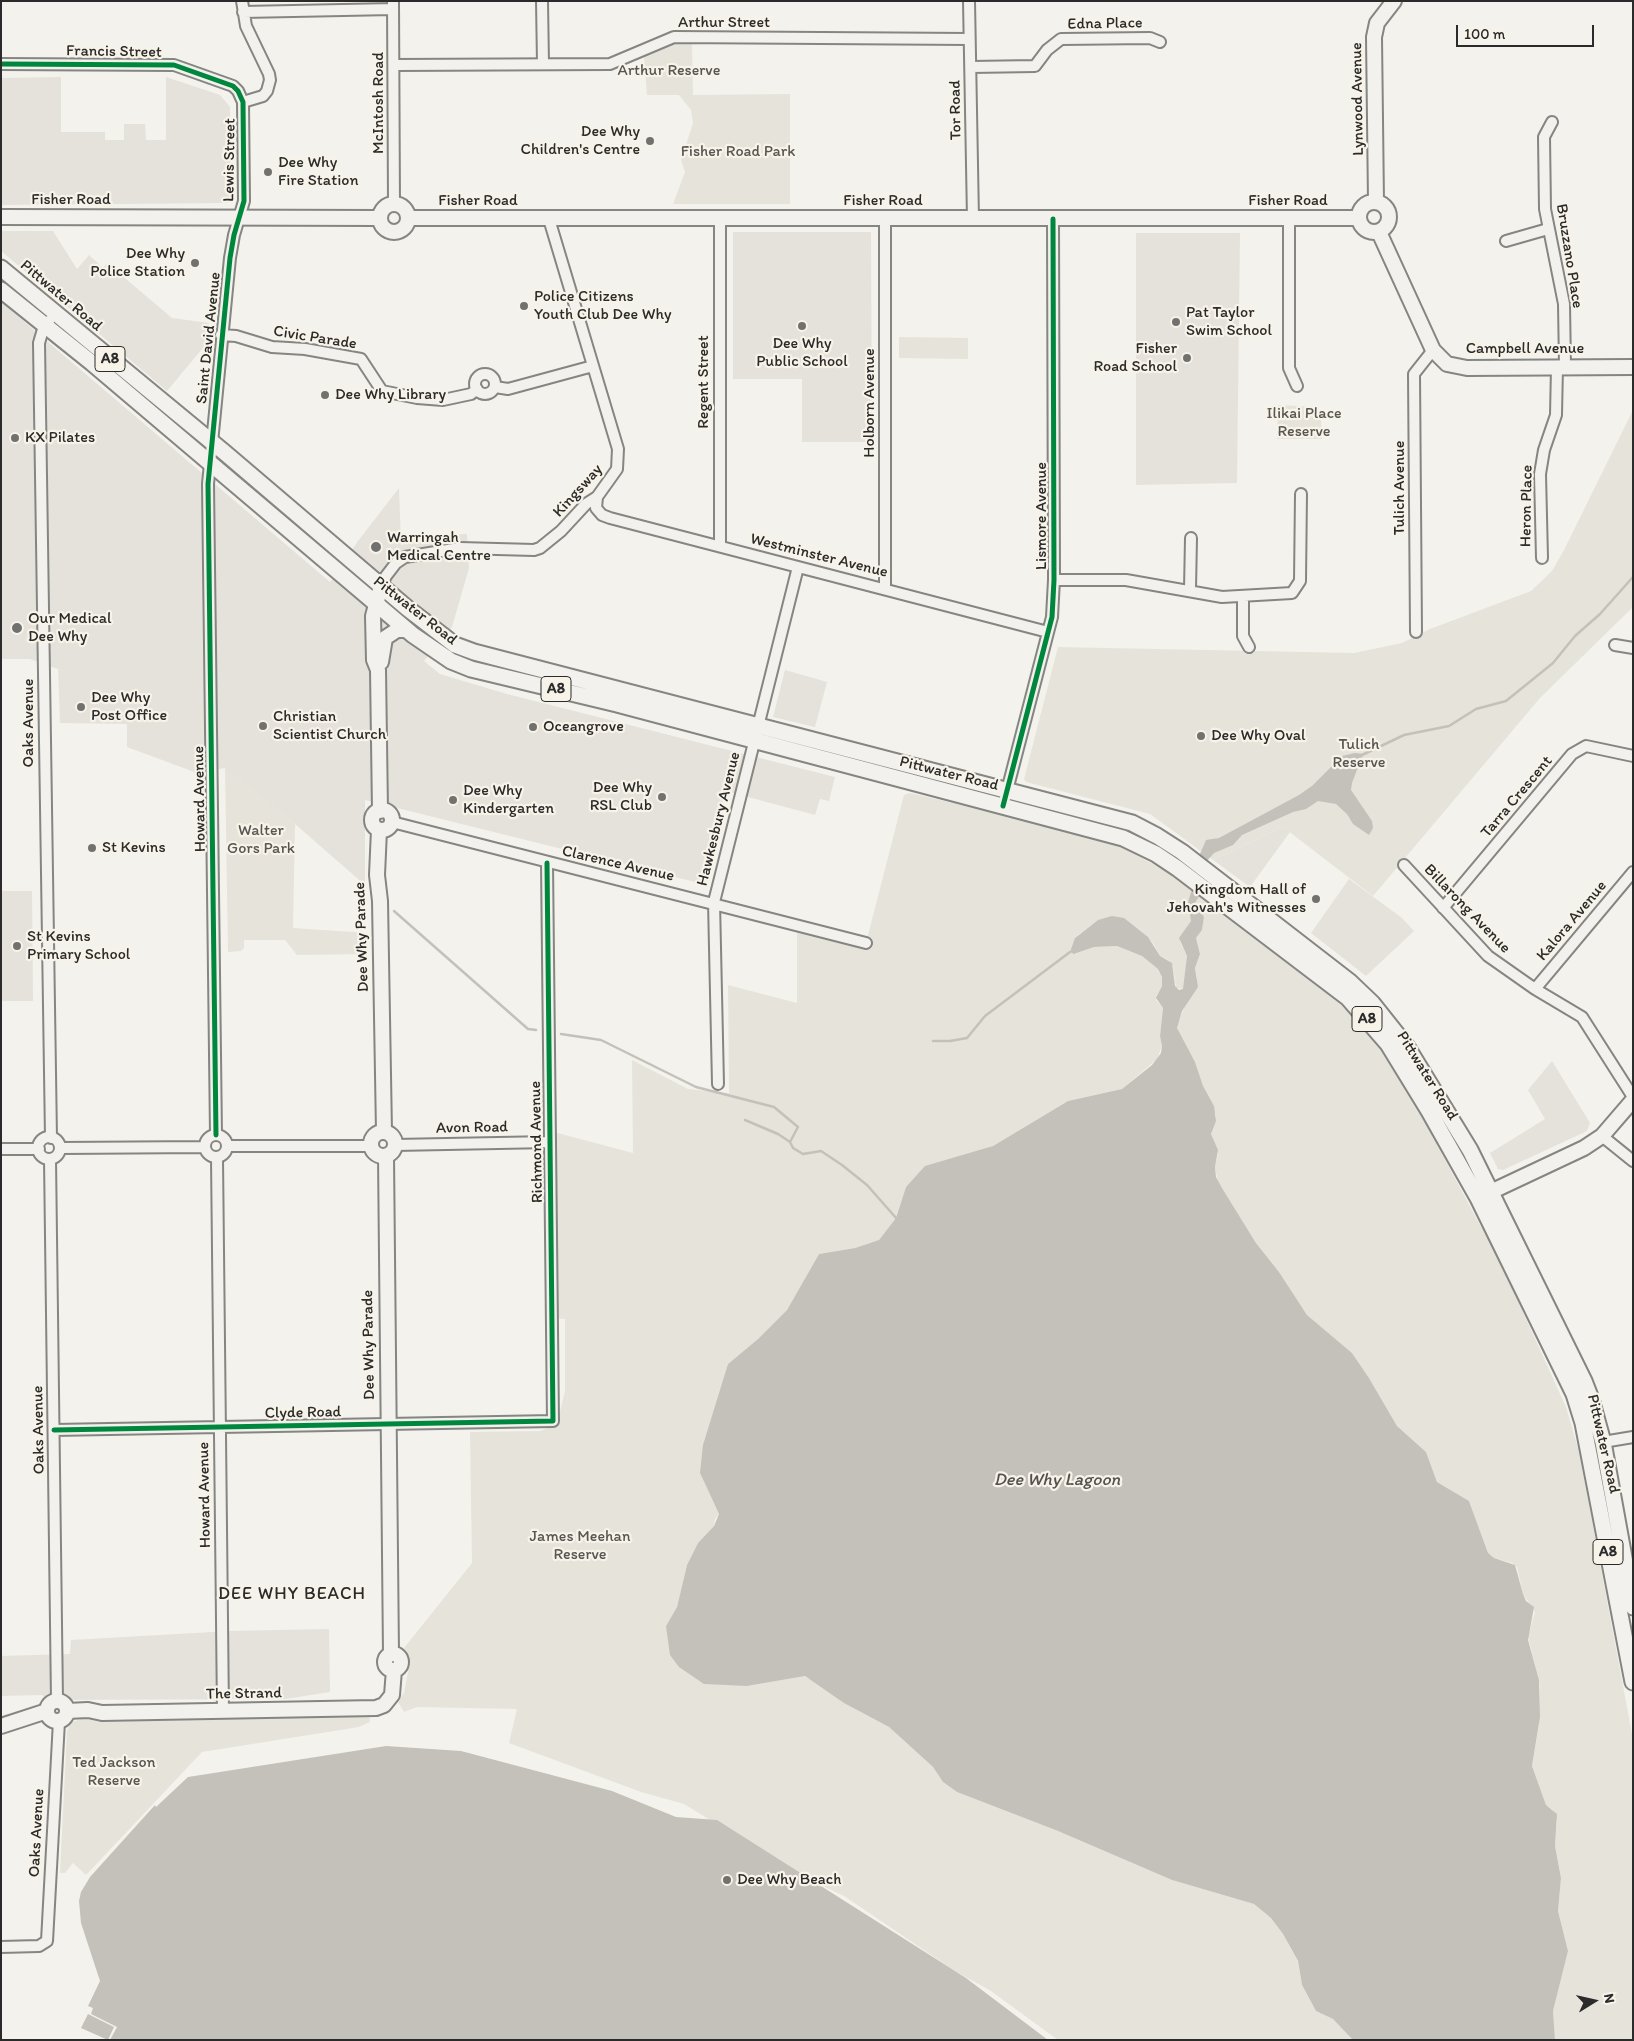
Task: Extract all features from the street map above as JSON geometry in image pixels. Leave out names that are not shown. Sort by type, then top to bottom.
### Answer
[{"type":"highway","name":"Pittwater Road","points":[[1,268],[435,631],[464,649],[1123,820],[1152,833],[1182,852],[1309,950],[1372,1003],[1420,1068],[1492,1191],[1584,1381],[1596,1414],[1603,1442],[1633,1607]]},
{"type":"highway","name":"Pittwater Road","points":[[1,290],[44,326],[92,362],[426,646],[451,661],[471,669],[617,704],[754,742],[1123,838],[1156,854],[1177,868],[1322,977],[1362,1012],[1388,1044],[1430,1110],[1478,1198],[1574,1394],[1584,1423],[1633,1682]]},
{"type":"main road","name":"Lynwood Avenue","points":[[1376,202],[1374,37],[1377,23],[1393,2]]},
{"type":"main road","points":[[1376,202],[1385,206],[1389,215],[1387,225],[1379,232],[1368,231],[1362,226],[1359,218],[1359,213],[1366,205],[1376,202]]},
{"type":"main road","points":[[394,205],[402,207],[408,218],[402,229],[394,232],[383,227],[380,218],[386,207],[394,205]]},
{"type":"main road","name":"Fisher Road","points":[[1,217],[380,218]]},
{"type":"main road","name":"Fisher Road","points":[[408,218],[1359,218]]},
{"type":"main road","name":"Campbell Avenue","points":[[1379,232],[1433,350],[1447,364],[1459,367],[1633,367]]},
{"type":"main road","points":[[380,810],[378,670],[374,660],[373,616],[381,586]]},
{"type":"main road","points":[[378,670],[382,660],[382,647],[385,638],[393,632],[407,630]]},
{"type":"main road","points":[[380,810],[389,813],[392,822],[386,829],[380,830],[374,826],[372,820],[374,814],[380,810]]},
{"type":"main road","name":"Dee Why Parade","points":[[380,830],[377,875],[380,909],[384,1132]]},
{"type":"main road","points":[[1478,1198],[1584,1148],[1602,1136],[1633,1098]]},
{"type":"main road","points":[[384,1132],[393,1138],[395,1145],[392,1152],[386,1156],[378,1155],[371,1146],[376,1135],[384,1132]]},
{"type":"main road","name":"Dee Why Parade","points":[[386,1156],[387,1424],[391,1654]]},
{"type":"main road","name":"The Strand","points":[[1,1726],[57,1711],[88,1710],[102,1713],[223,1712],[376,1708],[384,1705],[392,1695],[394,1670],[387,1668],[385,1664],[387,1656],[391,1654]]},
{"type":"street","points":[[542,1],[543,64]]},
{"type":"street","name":"Tor Road","points":[[969,1],[973,219]]},
{"type":"street","points":[[242,6],[393,5]]},
{"type":"street","name":"McIntosh Road","points":[[393,5],[394,205]]},
{"type":"street","name":"Lewis Street","points":[[240,218],[244,201],[243,102],[263,96],[267,91],[270,80],[269,74],[249,34],[242,6]]},
{"type":"street","name":"Arthur Street","points":[[394,65],[610,64],[674,37],[969,39]]},
{"type":"street","name":"Edna Place","points":[[970,67],[1036,66],[1047,50],[1061,39],[1150,38],[1160,42]]},
{"type":"street","name":"Francis Street","points":[[1,64],[174,65],[233,86],[238,91],[243,102]]},
{"type":"street","name":"Bruzzano Place","points":[[1552,122],[1544,137],[1545,208],[1564,304],[1561,367]]},
{"type":"street","name":"Saint David Avenue","points":[[210,463],[230,258],[240,218]]},
{"type":"street","name":"Regent Street","points":[[720,218],[720,545]]},
{"type":"street","name":"Holborn Avenue","points":[[885,588],[886,218]]},
{"type":"street","name":"Kingsway","points":[[381,586],[396,563],[405,557],[460,548],[534,550],[540,548],[561,531],[586,504],[597,497],[617,469],[619,456],[549,219]]},
{"type":"street","name":"Lismore Avenue","points":[[1004,806],[1052,616],[1054,580],[1052,219]]},
{"type":"street","points":[[1289,219],[1289,368],[1297,386]]},
{"type":"street","points":[[1506,241],[1548,229]]},
{"type":"street","points":[[44,326],[56,313]]},
{"type":"street","name":"Oaks Avenue","points":[[44,326],[39,343],[39,358],[51,1138]]},
{"type":"street","name":"Civic Parade","points":[[221,335],[236,336],[272,347],[304,349],[361,359],[382,391],[443,400],[471,394],[477,389]]},
{"type":"street","name":"Tulich Avenue","points":[[1416,632],[1414,374],[1433,350]]},
{"type":"street","points":[[494,387],[508,389],[593,366]]},
{"type":"street","name":"Heron Place","points":[[1542,558],[1540,474],[1544,450],[1556,415],[1561,367]]},
{"type":"street","points":[[484,374],[494,379],[494,387],[491,392],[485,394],[477,389],[477,378],[484,374]]},
{"type":"street","name":"Howard Avenue","points":[[210,463],[216,1135]]},
{"type":"street","points":[[1054,580],[1126,580],[1190,589],[1222,597],[1292,594],[1300,581],[1301,494]]},
{"type":"street","name":"Westminster Avenue","points":[[597,497],[596,508],[602,515],[610,518],[720,545],[1048,632]]},
{"type":"street","points":[[1190,589],[1191,538]]},
{"type":"street","name":"Hawkesbury Avenue","points":[[718,1084],[714,902],[798,566]]},
{"type":"street","points":[[1243,596],[1243,636],[1249,646]]},
{"type":"street","points":[[1615,645],[1633,648]]},
{"type":"street","name":"Tarra Crescent","points":[[1444,908],[1572,754],[1586,746],[1633,756]]},
{"type":"street","name":"Clarence Avenue","points":[[392,822],[547,863],[714,902],[866,943]]},
{"type":"street","name":"Richmond Avenue","points":[[547,863],[553,1421]]},
{"type":"street","name":"Billarong Avenue","points":[[1404,865],[1488,956],[1535,989],[1582,1017],[1633,1098]]},
{"type":"street","name":"Kalora Avenue","points":[[1535,989],[1633,872]]},
{"type":"street","points":[[216,1135],[225,1139],[228,1146],[224,1154],[217,1158],[208,1154],[205,1147],[207,1140],[216,1135]]},
{"type":"street","points":[[1602,1136],[1633,1161]]},
{"type":"street","points":[[51,1138],[57,1141],[60,1148],[58,1155],[50,1159],[41,1156],[38,1148],[41,1142],[51,1138]]},
{"type":"street","name":"Avon Road","points":[[395,1145],[550,1142]]},
{"type":"street","points":[[228,1146],[371,1146]]},
{"type":"street","points":[[60,1148],[205,1147]]},
{"type":"street","points":[[1,1149],[38,1148]]},
{"type":"street","name":"Howard Avenue","points":[[217,1158],[223,1712]]},
{"type":"street","name":"Oaks Avenue","points":[[1,1947],[44,1945],[48,1936],[57,1711],[50,1159]]},
{"type":"street","name":"Clyde Road","points":[[54,1430],[553,1421]]},
{"type":"street","points":[[1603,1442],[1633,1437]]},
{"type":"shaded area","points":[[61,77],[61,132],[105,132],[105,140],[124,140],[124,124],[145,124],[146,140],[166,140],[166,77],[220,95],[230,107],[231,198],[228,203],[1,205],[1,78]]},
{"type":"shaded area","points":[[1,231],[53,231],[77,269],[89,255],[103,268],[107,263],[172,318],[209,323],[207,343],[167,391],[1,251]]},
{"type":"shaded area","name":"Dee Why Public School","points":[[733,232],[871,232],[872,442],[802,442],[802,379],[733,379]]},
{"type":"shaded area","name":"Fisher Road School","points":[[1136,233],[1240,233],[1237,483],[1136,485]]},
{"type":"shaded area","points":[[1,302],[330,582],[358,541],[399,488],[401,545],[445,535],[467,534],[469,568],[452,627],[424,661],[440,674],[507,694],[835,777],[829,801],[820,799],[815,815],[726,791],[703,884],[365,800],[365,885],[295,824],[225,768],[197,773],[127,747],[127,724],[60,723],[58,669],[30,659],[1,659]]},
{"type":"shaded area","points":[[785,670],[827,682],[815,727],[773,717]]},
{"type":"shaded area","points":[[1283,827],[1290,832],[1250,887],[1213,860]]},
{"type":"shaded area","points":[[1349,879],[1402,918],[1414,931],[1366,976],[1311,933]]},
{"type":"shaded area","name":"St Kevins Primary School","points":[[1,891],[32,891],[33,1001],[1,1001]]},
{"type":"shaded area","points":[[1552,1061],[1590,1123],[1587,1131],[1503,1170],[1498,1169],[1490,1153],[1545,1119],[1528,1090]]},
{"type":"shaded area","points":[[329,1629],[330,1692],[285,1699],[49,1700],[42,1695],[1,1696],[1,1656],[70,1654],[71,1640],[230,1631]]},
{"type":"green space","name":"Fisher Road Park","points":[[692,41],[693,95],[790,94],[790,204],[673,204],[685,172],[681,160],[693,123],[691,110],[679,95],[647,95],[644,57],[677,42]]},
{"type":"green space","points":[[899,337],[968,338],[968,359],[899,358]]},
{"type":"green space","name":"Ilikai Place Reserve","points":[[1278,405],[1317,407],[1321,421],[1322,439],[1277,439]]},
{"type":"green space","name":"Tulich Reserve","points":[[1633,410],[1633,607],[1540,698],[1373,896],[1283,827],[1213,860],[1150,814],[1026,782],[1024,779],[1058,647],[1354,653],[1402,643],[1430,629],[1531,591],[1552,571],[1564,550]]},
{"type":"green space","name":"Walter Gors Park","points":[[225,767],[295,824],[293,928],[368,933],[368,954],[297,955],[285,940],[244,940],[244,948],[241,951],[228,952]]},
{"type":"green space","name":"James Meehan Reserve","points":[[910,793],[1059,828],[1120,845],[1175,877],[1191,889],[1191,921],[1180,942],[1187,956],[1184,987],[1183,989],[1176,988],[1173,967],[1168,960],[1160,956],[1152,942],[1138,929],[1098,920],[1078,935],[1075,938],[1075,954],[1094,947],[1117,946],[1142,956],[1158,969],[1162,977],[1162,986],[1156,1000],[1163,1008],[1160,1036],[1162,1046],[1157,1059],[1122,1089],[1068,1101],[993,1146],[922,1172],[906,1187],[896,1218],[879,1240],[855,1248],[819,1254],[787,1310],[758,1339],[728,1364],[700,1473],[719,1514],[715,1519],[714,1526],[698,1543],[687,1565],[677,1607],[666,1626],[747,1686],[804,1676],[817,1682],[861,1712],[889,1727],[933,1767],[943,1782],[957,1792],[1058,1831],[1172,1880],[1254,1904],[1271,1918],[1283,1934],[1298,1962],[1302,1985],[1316,2011],[1333,2019],[1353,2040],[1058,2040],[991,1991],[955,1971],[844,1896],[800,1875],[684,1804],[641,1792],[509,1743],[517,1709],[417,1707],[404,1712],[398,1702],[404,1693],[409,1667],[408,1655],[404,1648],[472,1563],[470,1432],[541,1431],[557,1423],[565,1391],[565,1319],[551,1318],[550,1131],[633,1153],[632,1060],[688,1089],[729,1093],[728,985],[797,1003],[797,925],[866,943],[904,795]]},
{"type":"green space","points":[[1199,896],[1327,992],[1354,1017],[1381,1050],[1408,1090],[1481,1227],[1488,1235],[1566,1407],[1579,1452],[1633,1739],[1633,2040],[1555,2040],[1553,2011],[1568,1951],[1558,1911],[1561,1878],[1555,1846],[1557,1821],[1553,1810],[1546,1805],[1532,1766],[1539,1725],[1540,1685],[1528,1637],[1535,1612],[1523,1594],[1517,1567],[1512,1563],[1494,1558],[1488,1553],[1469,1501],[1437,1482],[1426,1452],[1397,1426],[1352,1353],[1307,1315],[1279,1272],[1256,1243],[1218,1182],[1215,1167],[1218,1154],[1211,1134],[1216,1116],[1199,1077],[1195,1062],[1178,1033],[1177,1025],[1197,977],[1195,968],[1200,954],[1196,938],[1202,930],[1204,917],[1195,903]]},
{"type":"green space","name":"Ted Jackson Reserve","points":[[369,1716],[370,1722],[359,1727],[202,1752],[86,1875],[73,1863],[65,1873],[60,1873],[67,1731],[70,1723],[83,1718],[100,1722]]},
{"type":"water","name":"Dee Why Lagoon","points":[[1355,753],[1363,754],[1351,790],[1372,821],[1373,828],[1369,835],[1353,824],[1347,814],[1336,804],[1318,801],[1306,809],[1293,812],[1242,835],[1233,845],[1214,853],[1206,862],[1201,875],[1201,893],[1195,903],[1204,917],[1202,930],[1196,938],[1200,954],[1195,968],[1198,987],[1182,1011],[1177,1028],[1195,1062],[1203,1086],[1214,1106],[1216,1121],[1211,1134],[1218,1150],[1215,1167],[1216,1177],[1222,1188],[1256,1243],[1279,1272],[1307,1315],[1352,1353],[1397,1426],[1426,1452],[1437,1482],[1469,1501],[1488,1553],[1494,1558],[1515,1565],[1526,1601],[1534,1607],[1528,1640],[1539,1680],[1540,1717],[1532,1766],[1546,1805],[1557,1814],[1555,1846],[1561,1878],[1558,1911],[1568,1951],[1553,2011],[1555,2040],[1353,2040],[1333,2019],[1316,2011],[1302,1985],[1298,1961],[1283,1934],[1271,1918],[1254,1904],[1172,1880],[1058,1831],[957,1792],[943,1782],[933,1767],[889,1727],[844,1703],[805,1676],[747,1686],[704,1684],[679,1667],[670,1655],[666,1626],[677,1607],[687,1565],[698,1543],[714,1526],[719,1514],[700,1473],[703,1445],[728,1364],[758,1339],[787,1310],[819,1254],[855,1248],[879,1240],[896,1218],[906,1187],[925,1166],[993,1146],[1068,1101],[1122,1089],[1152,1065],[1161,1053],[1162,1046],[1160,1036],[1163,1008],[1156,998],[1162,986],[1162,977],[1158,969],[1142,956],[1117,946],[1094,947],[1074,954],[1070,952],[1075,938],[1098,920],[1112,916],[1124,918],[1148,937],[1160,956],[1172,963],[1175,986],[1179,990],[1183,989],[1187,956],[1179,938],[1191,921],[1188,902],[1193,886],[1193,870],[1206,840],[1219,838],[1299,795],[1312,786],[1342,756]]},
{"type":"water","points":[[386,1746],[461,1751],[612,1791],[676,1817],[717,1820],[966,1978],[1048,2040],[110,2040],[117,2027],[91,2014],[93,2008],[88,2006],[100,1981],[81,1923],[79,1901],[81,1892],[90,1877],[155,1805],[156,1807],[188,1777]]},
{"type":"water","points":[[88,2014],[114,2027],[108,2040],[81,2028]]},
{"type":"waterway","points":[[1360,756],[1404,735],[1449,726],[1476,709],[1506,701],[1553,663],[1575,636],[1600,614],[1633,577]]},
{"type":"waterway","points":[[394,911],[528,1029],[536,1030]]},
{"type":"waterway","points":[[933,1041],[967,1038],[985,1016],[1070,952]]},
{"type":"waterway","points":[[561,1034],[601,1040],[696,1087],[774,1107],[798,1127],[790,1142],[793,1148],[803,1154],[821,1151],[842,1165],[867,1185],[897,1219]]},
{"type":"waterway","points":[[745,1120],[778,1134],[790,1142]]},
{"type":"cycle path","points":[[1,64],[174,65],[233,86],[238,91],[243,102],[244,201],[234,235],[230,258],[208,484],[216,1135]]},
{"type":"cycle path","points":[[1003,806],[1052,617],[1054,580],[1053,219]]},
{"type":"cycle path","points":[[54,1430],[553,1421],[547,863]]},
{"type":"place","name":"Dee Why Children's Centre","points":[[650,141]]},
{"type":"place","name":"Dee Why Fire Station","points":[[268,172]]},
{"type":"place","name":"Dee Why Police Station","points":[[195,263]]},
{"type":"place","name":"Police Citizens Youth Club Dee Why","points":[[524,306]]},
{"type":"place","name":"Pat Taylor Swim School","points":[[1176,322]]},
{"type":"place","name":"Dee Why Public School","points":[[802,326]]},
{"type":"place","name":"Fisher Road School","points":[[1187,358]]},
{"type":"place","name":"Dee Why Library","points":[[325,395]]},
{"type":"place","name":"KX Pilates","points":[[15,438]]},
{"type":"place","name":"Warringah Medical Centre","points":[[376,547]]},
{"type":"place","name":"Our Medical Dee Why","points":[[17,628]]},
{"type":"place","name":"Dee Why Post Office","points":[[81,707]]},
{"type":"place","name":"Christian Scientist Church","points":[[263,726]]},
{"type":"place","name":"Oceangrove","points":[[533,727]]},
{"type":"place","name":"Dee Why Oval","points":[[1201,736]]},
{"type":"place","name":"Dee Why RSL Club","points":[[662,797]]},
{"type":"place","name":"Dee Why Kindergarten","points":[[453,800]]},
{"type":"place","name":"St Kevins","points":[[92,848]]},
{"type":"place","name":"Kingdom Hall of Jehovah's Witnesses","points":[[1316,899]]},
{"type":"place","name":"St Kevins Primary School","points":[[17,946]]},
{"type":"place","name":"Dee Why Beach","points":[[727,1880]]},
{"type":"district","name":"DEE WHY BEACH","points":[[292,1594]]},
{"type":"park label","name":"Arthur Reserve","points":[[669,71]]}]
